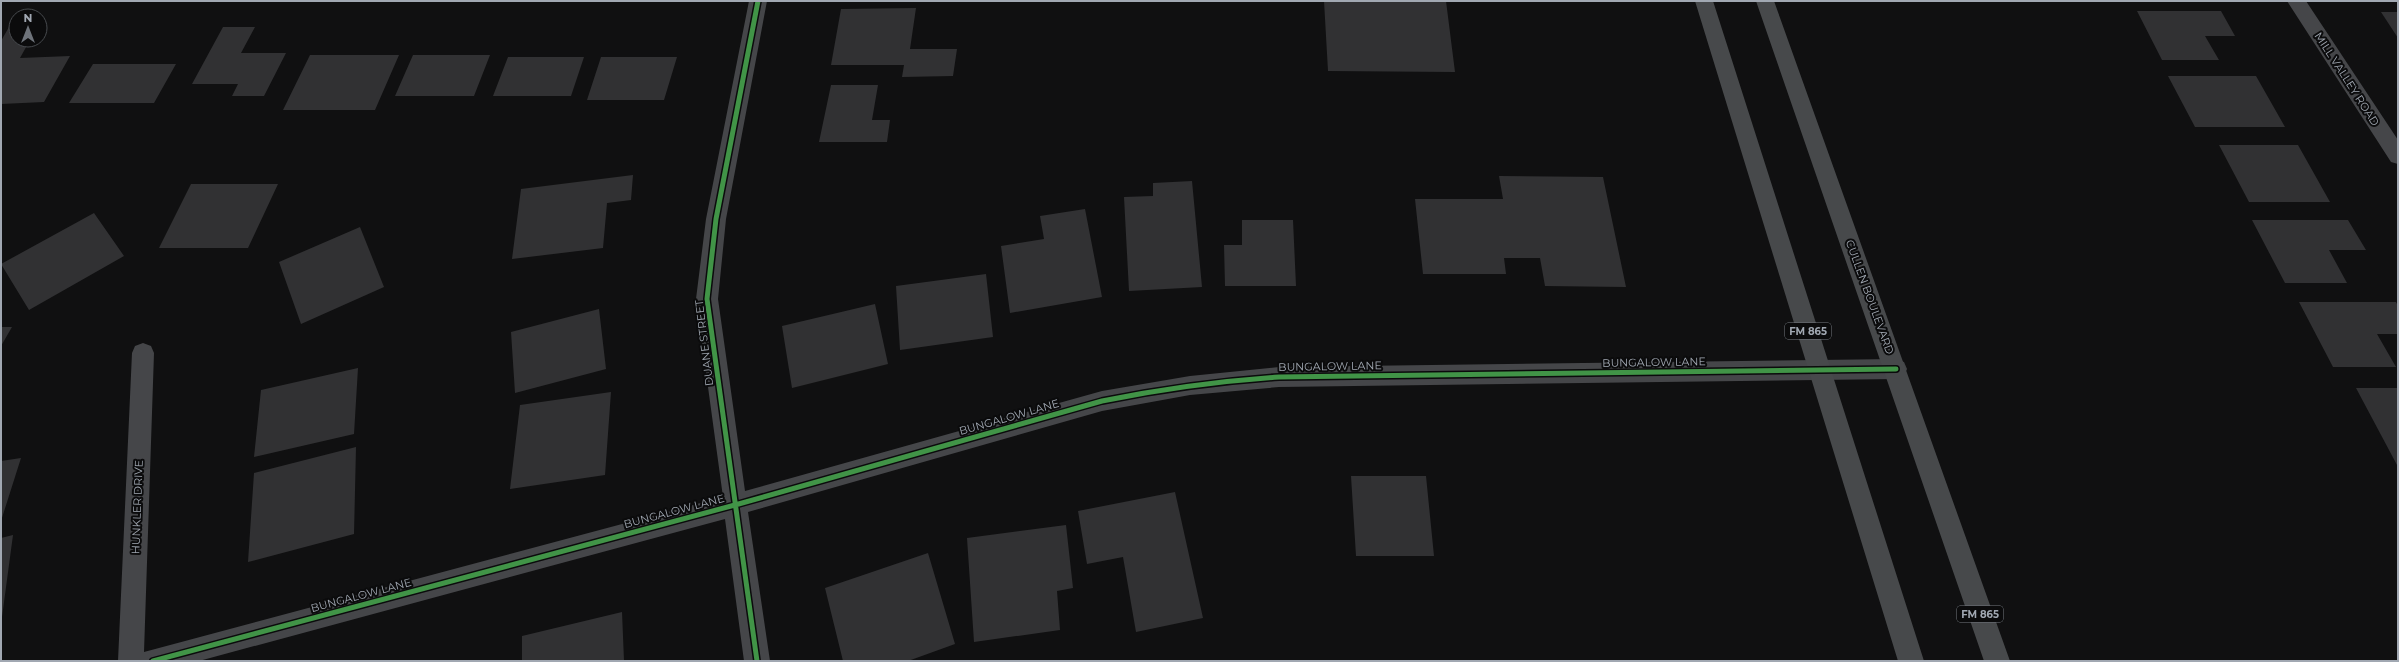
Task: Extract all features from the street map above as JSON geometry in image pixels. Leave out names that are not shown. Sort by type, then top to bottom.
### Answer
[{"type":"main road","name":"FM 865","points":[[1704,1],[1733,99],[1911,661]]},
{"type":"main road","name":"CULLEN BOULEVARD","points":[[1765,1],[1896,369],[1996,661]]},
{"type":"street","name":"DUANE STREET","points":[[757,661],[707,299],[716,218],[758,1]]},
{"type":"street","name":"MILL VALLEY ROAD","points":[[2296,1],[2398,156]]},
{"type":"street","name":"HUNKLER DRIVE","points":[[132,661],[142,353]]},
{"type":"street","name":"BUNGALOW LANE","points":[[153,661],[735,505],[1102,401],[1162,388],[1225,380],[1279,377],[1896,369]]},
{"type":"building","points":[[1324,1],[1446,1],[1455,72],[1328,71]]},
{"type":"building","points":[[916,8],[910,49],[957,49],[953,76],[902,77],[904,65],[831,65],[841,9]]},
{"type":"building","points":[[2137,11],[2221,11],[2235,36],[2205,36],[2219,60],[2162,60]]},
{"type":"building","points":[[2381,12],[2398,12],[2398,38]]},
{"type":"building","points":[[223,27],[255,27],[241,53],[286,53],[264,96],[232,96],[238,84],[192,84]]},
{"type":"building","points":[[8,29],[8,48],[26,48],[20,58],[70,56],[44,102],[1,104],[1,41]]},
{"type":"building","points":[[310,55],[399,55],[375,110],[283,110]]},
{"type":"building","points":[[413,55],[490,55],[474,96],[395,96]]},
{"type":"building","points":[[508,57],[584,57],[571,96],[493,96]]},
{"type":"building","points":[[601,57],[677,57],[664,100],[587,100]]},
{"type":"building","points":[[93,64],[176,64],[154,103],[69,103]]},
{"type":"building","points":[[2168,76],[2256,76],[2285,127],[2195,127]]},
{"type":"building","points":[[831,85],[878,85],[872,120],[890,120],[887,142],[819,142]]},
{"type":"building","points":[[2219,145],[2298,145],[2330,202],[2249,202]]},
{"type":"building","points":[[633,175],[631,200],[607,203],[603,248],[512,259],[521,189]]},
{"type":"building","points":[[1499,176],[1603,177],[1626,287],[1545,286],[1540,258],[1504,258],[1506,274],[1423,274],[1415,199],[1503,199]]},
{"type":"building","points":[[1192,181],[1202,287],[1129,291],[1124,197],[1153,196],[1153,183]]},
{"type":"building","points":[[191,184],[278,184],[248,248],[159,248]]},
{"type":"building","points":[[1085,209],[1102,297],[1010,313],[1001,246],[1044,239],[1040,216]]},
{"type":"building","points":[[94,213],[124,256],[29,310],[1,264]]},
{"type":"building","points":[[1242,220],[1293,220],[1296,286],[1225,286],[1224,245],[1242,245]]},
{"type":"building","points":[[2252,220],[2348,220],[2366,250],[2329,250],[2347,283],[2285,283]]},
{"type":"building","points":[[360,227],[384,287],[301,324],[279,262]]},
{"type":"building","points":[[986,274],[993,337],[900,350],[896,286]]},
{"type":"building","points":[[2299,302],[2396,302],[2398,306],[2398,334],[2377,334],[2396,367],[2333,367]]},
{"type":"building","points":[[875,304],[888,364],[792,388],[782,326]]},
{"type":"building","points":[[599,309],[606,369],[515,393],[511,332]]},
{"type":"building","points":[[1,327],[12,327],[1,346]]},
{"type":"building","points":[[358,368],[354,434],[254,457],[261,390]]},
{"type":"building","points":[[2356,388],[2398,388],[2398,465],[2397,465]]},
{"type":"building","points":[[611,392],[605,475],[510,489],[520,405]]},
{"type":"building","points":[[356,447],[354,534],[248,562],[254,473]]},
{"type":"building","points":[[21,458],[1,521],[1,461]]},
{"type":"building","points":[[1351,476],[1426,476],[1434,556],[1356,556]]},
{"type":"building","points":[[1175,492],[1203,618],[1136,632],[1123,557],[1087,564],[1078,511]]},
{"type":"building","points":[[1066,525],[1073,588],[1057,591],[1060,630],[974,642],[967,538]]},
{"type":"building","points":[[13,535],[2,617],[1,617],[1,538]]},
{"type":"building","points":[[928,553],[955,644],[908,661],[843,661],[825,588]]},
{"type":"building","points":[[622,612],[624,661],[522,661],[522,636]]},
{"type":"cycle path","points":[[757,661],[707,299],[716,219],[758,1]]},
{"type":"cycle path","points":[[153,661],[735,505],[1102,401],[1146,393],[1212,383],[1279,377],[1896,369]]}]
